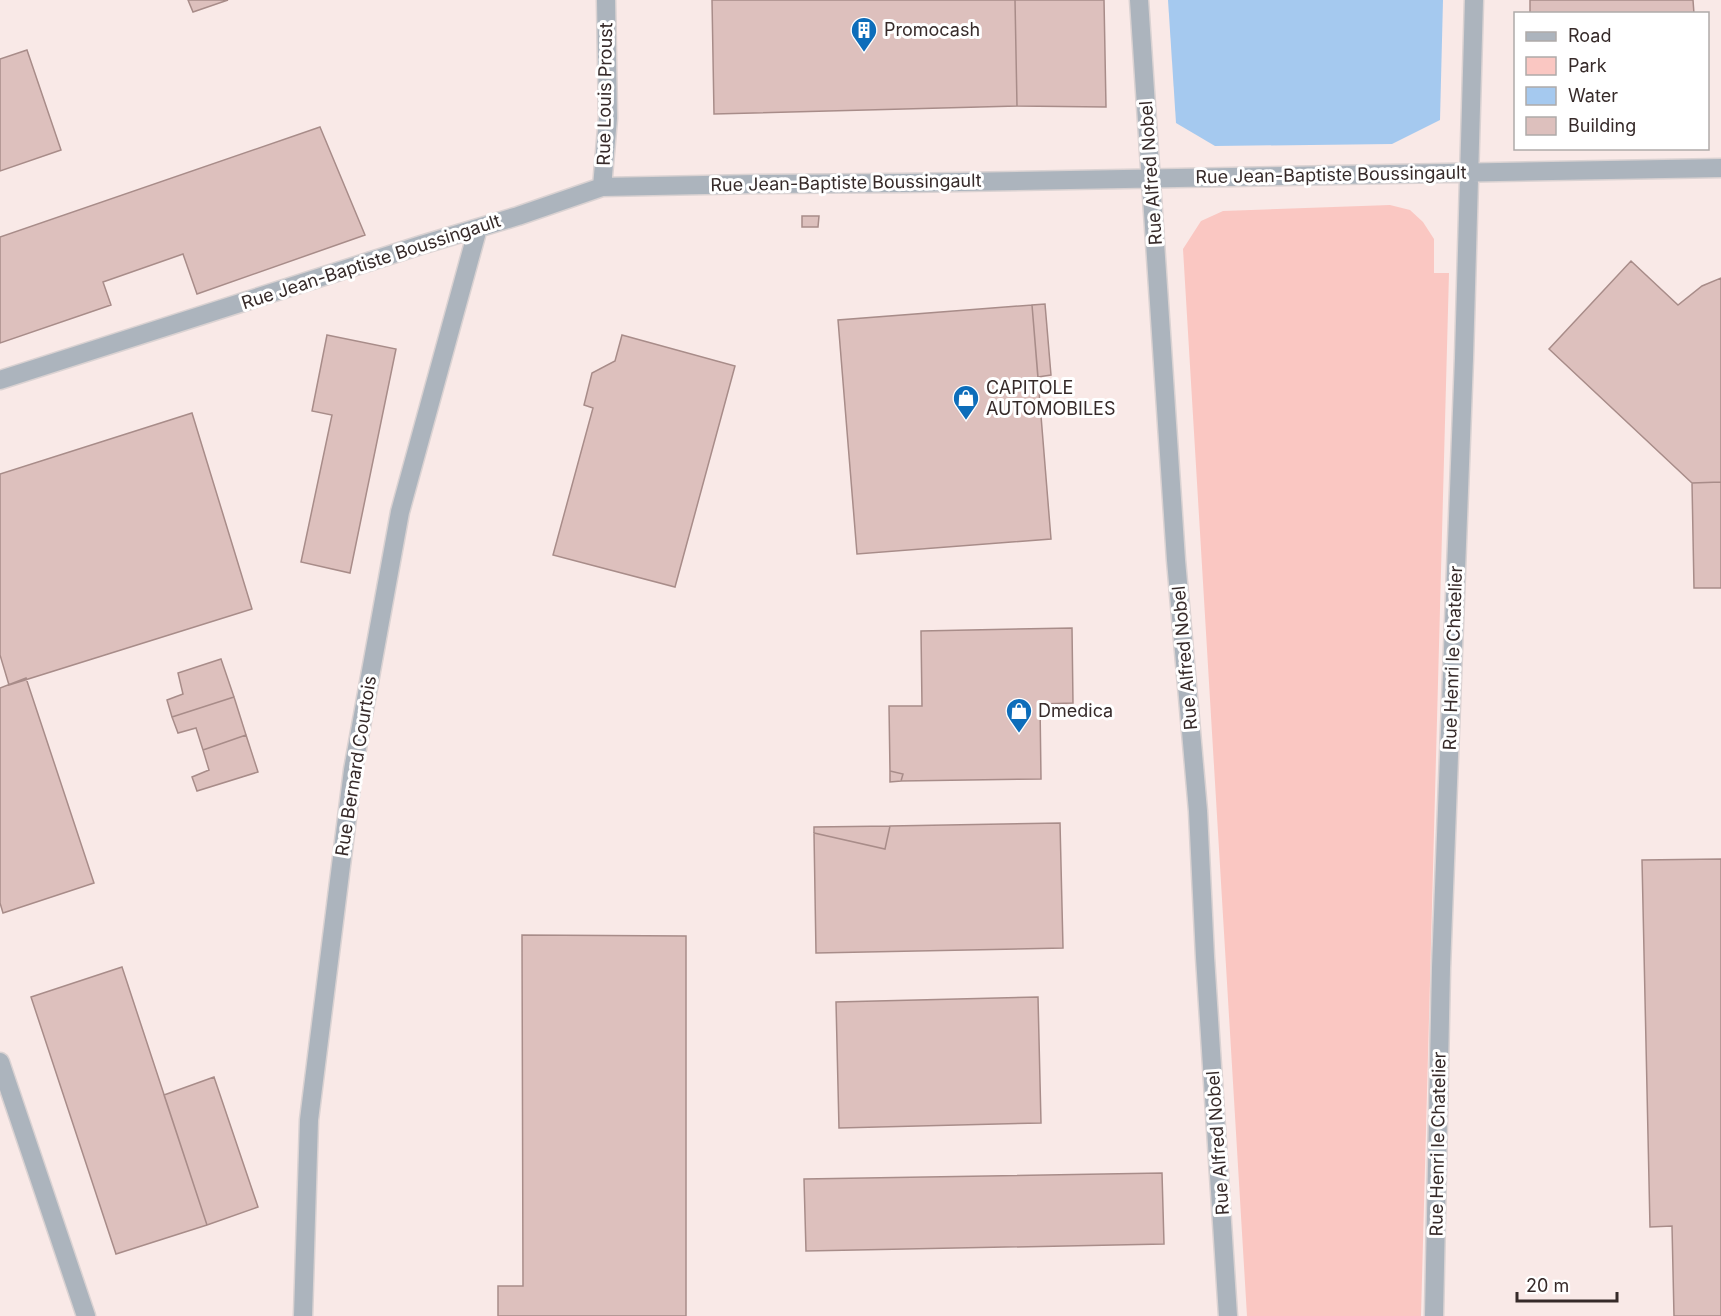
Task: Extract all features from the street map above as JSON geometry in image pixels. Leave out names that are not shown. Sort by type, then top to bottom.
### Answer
[{"type":"street","name":"Rue Louis Proust","points":[[602,187],[608,118],[606,0]]},
{"type":"street","name":"Rue Alfred Nobel","points":[[1139,0],[1176,560],[1198,811],[1228,1316]]},
{"type":"street","name":"Rue Henri le Chatelier","points":[[1434,1316],[1442,968],[1474,0]]},
{"type":"street","name":"Rue Jean-Baptiste Boussingault","points":[[0,380],[602,187],[1721,168]]},
{"type":"street","name":"Rue Bernard Courtois","points":[[303,1316],[309,1120],[353,770],[400,512],[478,228]]},
{"type":"street","points":[[0,1062],[86,1316]]},
{"type":"shaded area","points":[[0,0],[1721,0],[1721,1316],[0,1316]]},
{"type":"green space","points":[[1390,205],[1410,210],[1423,222],[1434,239],[1434,273],[1449,273],[1421,1316],[1247,1316],[1183,249],[1201,221],[1223,211]]},
{"type":"water","points":[[1168,0],[1443,0],[1440,120],[1392,144],[1215,146],[1176,123]]},
{"type":"building","points":[[188,0],[228,0],[193,12]]},
{"type":"building","name":"Promocash","points":[[712,0],[1015,0],[1017,106],[714,114]]},
{"type":"building","points":[[1015,0],[1104,0],[1106,107],[1017,106]]},
{"type":"building","points":[[1530,0],[1693,0],[1694,12],[1530,12]]},
{"type":"building","points":[[27,50],[61,150],[0,171],[0,59]]},
{"type":"building","points":[[320,127],[365,235],[197,294],[183,254],[103,282],[111,305],[0,343],[0,237]]},
{"type":"building","points":[[802,216],[819,216],[818,227],[802,227]]},
{"type":"building","points":[[1631,261],[1678,305],[1702,286],[1721,278],[1721,482],[1692,483],[1549,349]]},
{"type":"building","points":[[1045,304],[1051,375],[1038,377],[1032,305]]},
{"type":"building","points":[[1032,305],[1051,539],[857,554],[838,320]]},
{"type":"building","points":[[327,335],[396,349],[350,573],[301,562],[332,415],[312,411]]},
{"type":"building","points":[[622,335],[735,366],[675,587],[553,555],[593,408],[584,405],[592,373],[615,361]]},
{"type":"building","points":[[192,413],[252,609],[9,685],[0,655],[0,474]]},
{"type":"building","points":[[1721,482],[1721,588],[1694,588],[1692,483]]},
{"type":"building","points":[[1072,628],[1073,703],[1040,704],[1041,779],[901,781],[903,774],[890,771],[889,706],[922,706],[921,631]]},
{"type":"building","points":[[221,659],[234,697],[172,717],[167,700],[183,694],[178,673]]},
{"type":"building","points":[[26,678],[94,883],[3,913],[0,903],[0,688]]},
{"type":"building","points":[[234,697],[246,735],[203,750],[196,728],[178,733],[172,717]]},
{"type":"building","points":[[246,735],[258,772],[197,791],[192,777],[209,770],[203,750]]},
{"type":"building","points":[[890,771],[903,774],[901,781],[890,782]]},
{"type":"building","points":[[1060,823],[1063,948],[816,953],[814,833],[885,849],[890,826]]},
{"type":"building","points":[[890,826],[885,849],[814,833],[814,827]]},
{"type":"building","points":[[1721,859],[1721,1316],[1674,1316],[1672,1226],[1650,1227],[1642,860]]},
{"type":"building","points":[[522,935],[686,936],[686,1316],[498,1316],[498,1286],[523,1286]]},
{"type":"building","points":[[122,967],[207,1225],[116,1254],[31,997]]},
{"type":"building","points":[[1038,997],[1041,1123],[839,1128],[836,1002]]},
{"type":"building","points":[[214,1077],[258,1207],[207,1225],[164,1095]]},
{"type":"building","points":[[1162,1173],[1164,1244],[806,1251],[804,1179]]},
{"type":"place","name":"Promocash","points":[[864,53]]},
{"type":"place","name":"CAPITOLE AUTOMOBILES","points":[[966,421]]},
{"type":"place","name":"Dmedica","points":[[1019,734]]}]
